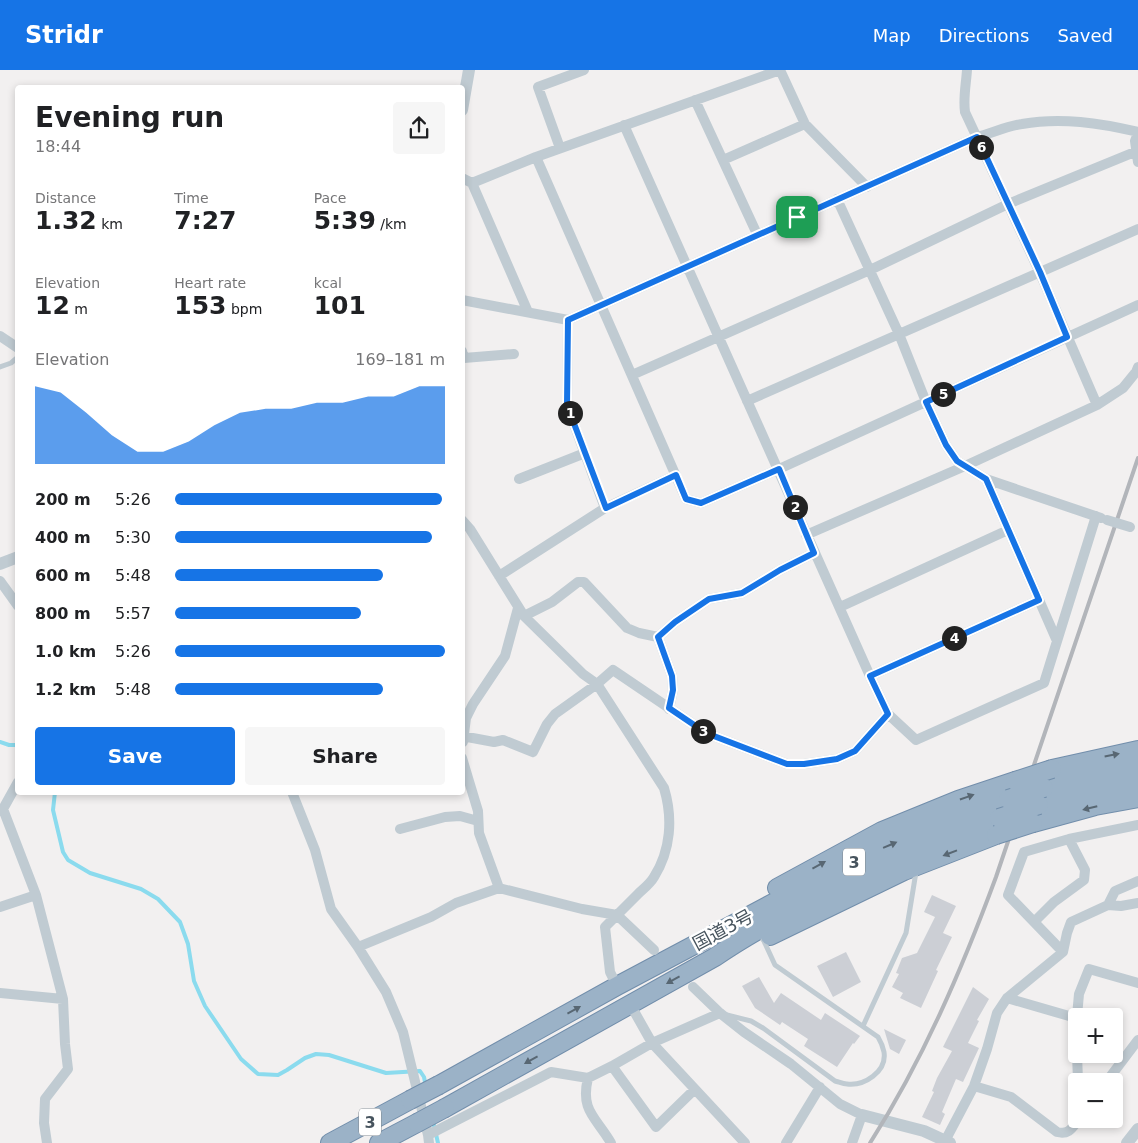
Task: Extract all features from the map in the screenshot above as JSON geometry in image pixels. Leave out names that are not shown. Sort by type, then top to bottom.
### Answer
[{"type":"highway","points":[[706,939],[728,916],[882,831],[958,800],[1015,780],[1052,769],[1138,750]]},
{"type":"highway","name":"国道3号","points":[[330,1143],[439,1085],[616,986],[790,894],[882,848],[933,826],[1008,799],[1102,773],[1138,766]]},
{"type":"highway","name":"国道3号","points":[[379,1143],[425,1134],[445,1108],[715,956],[796,908],[887,863],[934,842],[997,826],[1039,805],[1092,790],[1138,782]]},
{"type":"highway","points":[[715,956],[747,947],[997,826],[1032,823],[1095,806],[1138,798]]},
{"type":"street","points":[[465,90],[468,70]]},
{"type":"street","points":[[560,148],[538,87],[584,70]]},
{"type":"street","points":[[528,312],[467,181],[780,70],[805,124],[866,186]]},
{"type":"street","points":[[967,70],[963,98],[965,112],[1040,272],[1097,405]]},
{"type":"street","points":[[695,100],[757,234]]},
{"type":"street","points":[[465,301],[568,320],[977,137],[1021,124],[1063,121],[1107,124],[1138,133],[1135,141],[1138,162]]},
{"type":"street","points":[[723,160],[805,124]]},
{"type":"street","points":[[624,125],[779,469],[814,553],[888,714],[916,740],[1044,683],[1096,516]]},
{"type":"street","points":[[632,375],[870,270],[1008,204],[1137,151]]},
{"type":"street","points":[[536,157],[686,499],[701,503],[1138,305]]},
{"type":"street","points":[[837,199],[899,334],[926,402],[946,445],[957,461],[986,479],[1134,529]]},
{"type":"street","points":[[747,401],[1138,230]]},
{"type":"street","points":[[568,320],[567,405],[606,508]]},
{"type":"street","points":[[0,336],[15,346]]},
{"type":"street","points":[[465,358],[514,354]]},
{"type":"street","points":[[806,535],[965,466],[1097,405],[1122,388],[1138,367]]},
{"type":"street","points":[[519,479],[585,452]]},
{"type":"street","points":[[499,576],[606,508],[676,475]]},
{"type":"street","points":[[986,479],[1057,641]]},
{"type":"street","points":[[465,523],[470,528],[521,612],[583,674],[597,684],[664,788],[669,806],[668,842],[663,860],[653,878],[605,927],[610,972],[616,986]]},
{"type":"street","points":[[840,607],[1008,530]]},
{"type":"street","points":[[658,637],[675,622],[709,599],[742,593],[780,570],[814,553]]},
{"type":"street","points":[[0,564],[15,558]]},
{"type":"street","points":[[0,581],[15,602]]},
{"type":"street","points":[[521,612],[552,602],[578,582],[584,582],[627,628],[658,637]]},
{"type":"street","points":[[870,676],[1039,600]]},
{"type":"street","points":[[465,725],[466,718],[473,704],[505,656],[521,612]]},
{"type":"street","points":[[658,637],[672,676],[673,690],[669,708]]},
{"type":"street","points":[[465,739],[494,742],[503,740],[533,752],[547,724],[555,714],[613,670],[706,733],[787,764],[804,764],[837,759],[855,751],[888,714]]},
{"type":"street","points":[[465,767],[473,791],[479,833],[499,888]]},
{"type":"street","points":[[15,787],[2,810],[36,896],[63,999],[64,1044],[68,1069],[45,1099],[44,1122],[47,1143]]},
{"type":"street","points":[[293,795],[315,850],[331,909],[358,947],[386,992],[403,1032],[425,1134],[551,1072],[588,1078],[652,1043],[720,1013]]},
{"type":"street","points":[[400,829],[445,817],[460,816],[478,821]]},
{"type":"street","points":[[1064,952],[1008,895],[1024,852],[1069,839],[1138,825]]},
{"type":"street","points":[[1035,921],[1054,902],[1084,880],[1085,870],[1069,839]]},
{"type":"street","points":[[1108,905],[1116,891],[1138,881]]},
{"type":"street","points":[[358,947],[431,917],[456,903],[499,888],[617,915],[654,950]]},
{"type":"street","points":[[0,907],[36,896]]},
{"type":"street","points":[[693,987],[720,1013],[791,1064],[840,1104],[862,1115],[917,1129],[948,1142],[974,1086],[988,1049],[997,1013],[1007,998],[1064,952],[1071,922],[1108,905],[1121,906],[1138,903]]},
{"type":"street","points":[[1078,1008],[1079,994],[1089,970],[1138,983]]},
{"type":"street","points":[[0,993],[63,999]]},
{"type":"street","points":[[1007,998],[1068,1015]]},
{"type":"street","points":[[630,1004],[652,1043],[745,1143]]},
{"type":"street","points":[[1113,1073],[1138,1040]]},
{"type":"street","points":[[612,1066],[656,1127],[694,1090]]},
{"type":"street","points":[[588,1078],[585,1090],[587,1107],[611,1143]]},
{"type":"street","points":[[974,1086],[1011,1097],[1057,1132],[1064,1133],[1072,1128]]},
{"type":"street","points":[[786,1143],[820,1087]]},
{"type":"street","points":[[852,1143],[862,1115]]},
{"type":"street","points":[[1127,1143],[1138,1129]]},
{"type":"lane","points":[[0,367],[11,363],[15,359]]},
{"type":"lane","points":[[864,1026],[906,933],[917,866]]},
{"type":"lane","points":[[720,1013],[757,1025],[835,1081],[847,1084],[858,1083],[873,1077],[878,1071],[885,1054],[878,1038],[864,1026],[775,966],[763,939]]},
{"type":"building","points":[[932,895],[956,906],[943,933],[952,937],[921,1008],[900,998],[903,993],[892,987],[899,974],[896,973],[902,958],[917,953],[935,917],[924,912]]},
{"type":"building","points":[[846,952],[861,982],[833,997],[817,966]]},
{"type":"building","points":[[759,977],[774,1003],[781,993],[821,1020],[825,1013],[860,1036],[837,1067],[804,1046],[808,1039],[782,1022],[780,1025],[755,1008],[742,986]]},
{"type":"building","points":[[973,987],[989,999],[977,1020],[979,1021],[968,1043],[979,1048],[963,1082],[956,1079],[942,1112],[945,1114],[940,1125],[922,1117],[934,1092],[932,1091],[937,1078],[952,1051],[943,1047]]},
{"type":"building","points":[[884,1029],[906,1040],[899,1054],[890,1049]]},
{"type":"waterway","points":[[0,742],[15,745]]},
{"type":"waterway","points":[[55,795],[53,810],[63,852],[68,860],[90,873],[141,889],[158,899],[180,922],[188,944],[194,981],[205,1006],[241,1059],[258,1074],[278,1075],[305,1058],[316,1054],[329,1055],[386,1073],[420,1071],[424,1077],[426,1087]]},
{"type":"waterway","points":[[433,1121],[438,1143]]},
{"type":"railway","points":[[870,1143],[924,1047],[955,980],[983,911],[1138,458]]},
{"type":"route","points":[[977,137],[1040,272],[1067,337],[926,402],[946,445],[957,461],[986,479],[1039,600],[870,676],[888,714],[855,751],[837,759],[804,764],[787,764],[706,733],[669,708],[673,690],[672,676],[658,637],[675,622],[709,599],[742,593],[780,570],[814,553],[779,469],[701,503],[686,499],[676,475],[606,508],[567,405],[568,320],[797,217],[977,137]]}]
